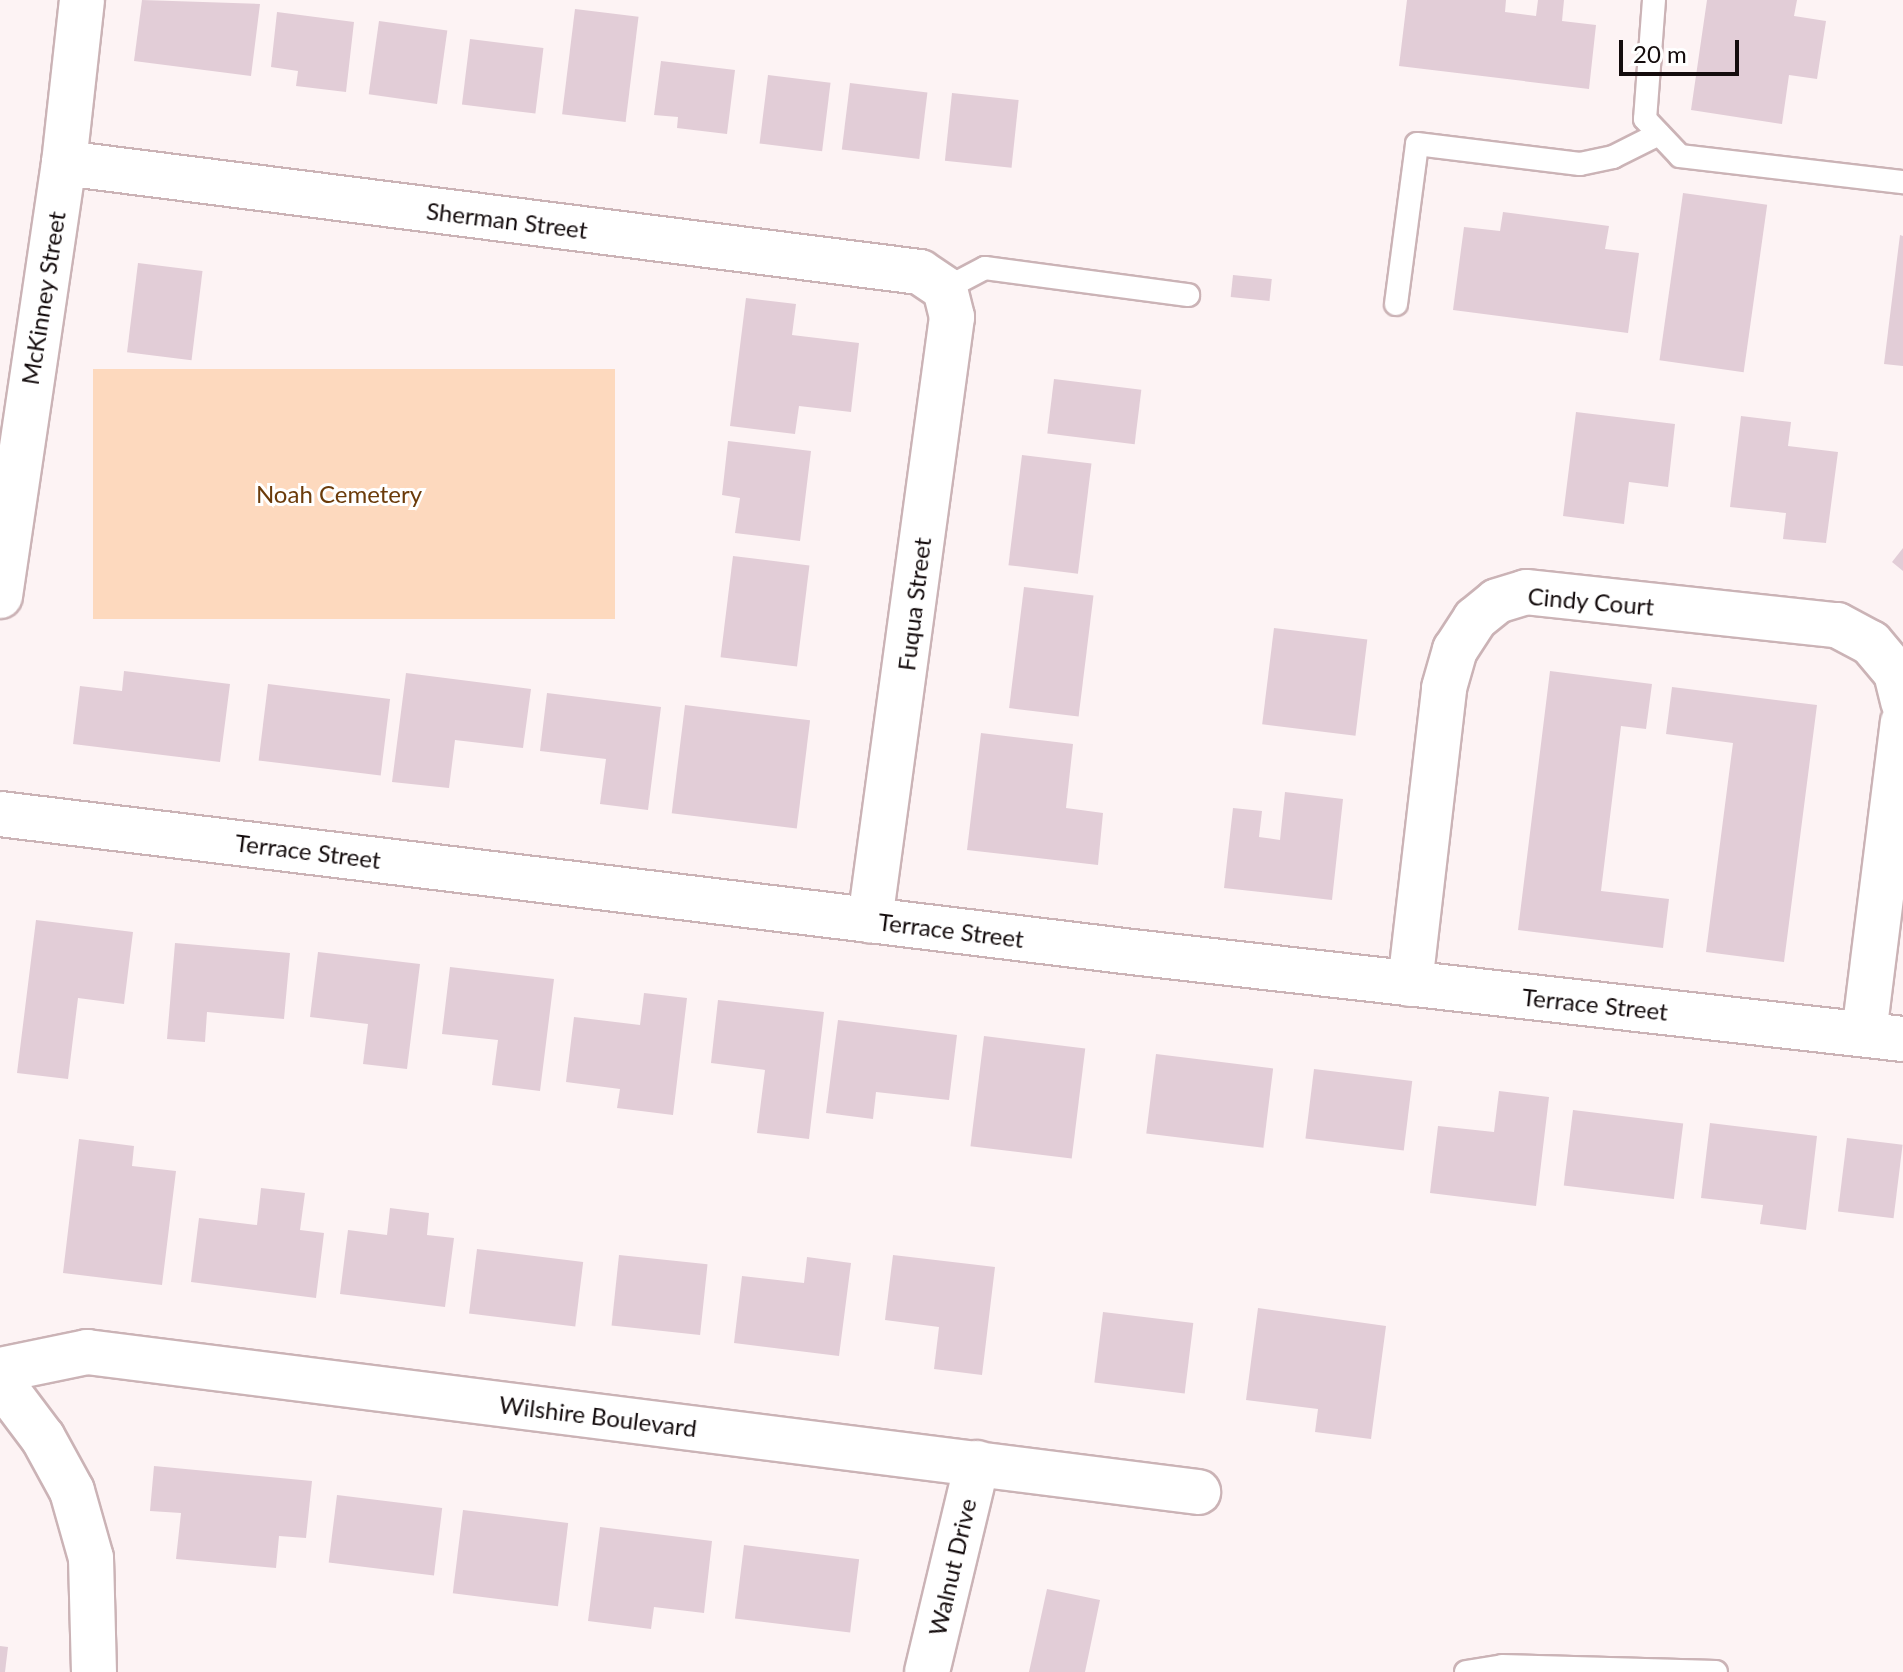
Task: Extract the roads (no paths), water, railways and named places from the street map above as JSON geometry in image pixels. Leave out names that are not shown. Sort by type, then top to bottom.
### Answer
[{"type":"street","name":"McKinney Street","points":[[0,596],[64,163],[82,0]]},
{"type":"street","name":"Sherman Street","points":[[64,163],[920,272],[945,289]]},
{"type":"street","name":"Fuqua Street","points":[[870,920],[952,317],[945,289]]},
{"type":"street","name":"Cindy Court","points":[[1410,984],[1444,688],[1455,650],[1475,619],[1497,601],[1526,592],[1837,625],[1871,643],[1896,673],[1903,702]]},
{"type":"street","points":[[1884,1036],[1903,722]]},
{"type":"street","name":"Terrace Street","points":[[0,814],[1410,984],[1884,1036]]},
{"type":"street","name":"Wilshire Boulevard","points":[[0,1370],[87,1352],[1198,1492]]},
{"type":"street","points":[[0,1381],[43,1438],[72,1491],[91,1558],[94,1672]]},
{"type":"street","name":"Walnut Drive","points":[[927,1672],[977,1463]]},
{"type":"lane","points":[[1654,0],[1645,119],[1680,156],[1903,182]]},
{"type":"lane","points":[[1396,304],[1417,144],[1580,164],[1613,157],[1659,134]]},
{"type":"lane","points":[[945,289],[985,268],[1188,295]]},
{"type":"lane","points":[[1466,1672],[1502,1666],[1716,1672]]},
{"type":"park label","name":"Noah Cemetery","points":[[339,494]]}]
